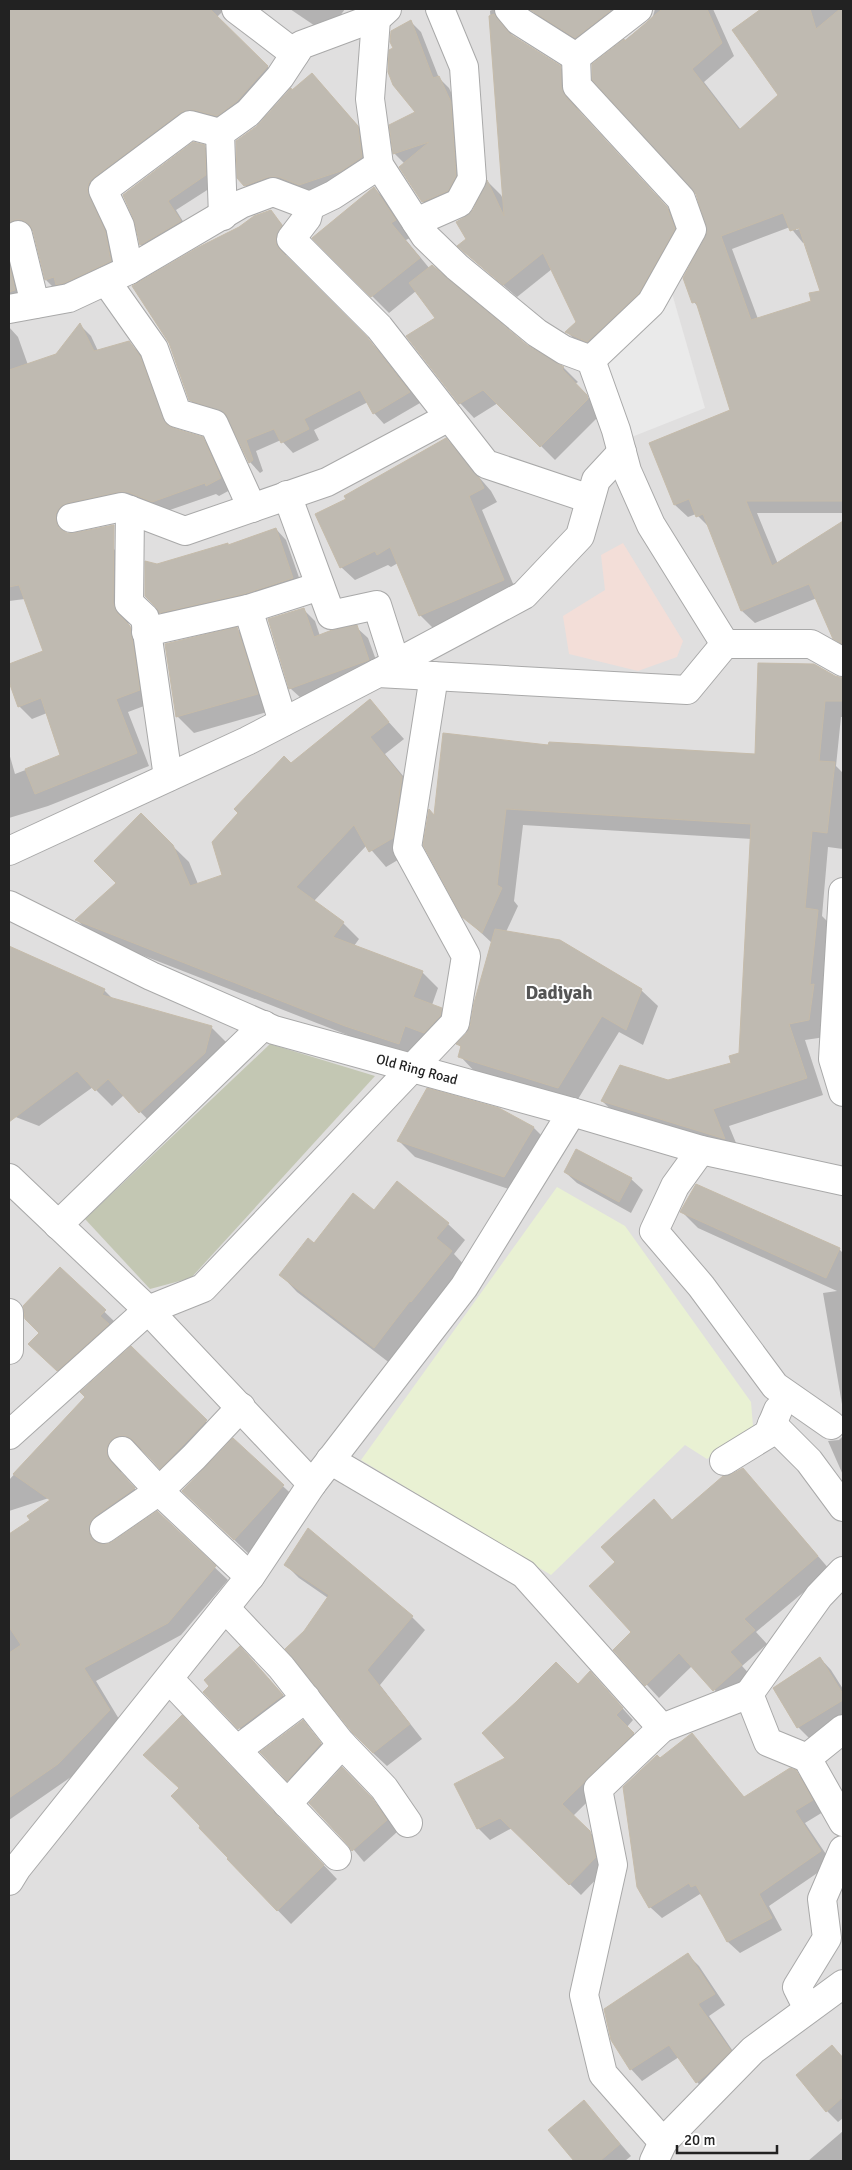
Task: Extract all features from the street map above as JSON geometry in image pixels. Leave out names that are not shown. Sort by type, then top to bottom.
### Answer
[{"type":"street","points":[[236,9],[295,54]]},
{"type":"street","points":[[416,222],[459,203],[472,179],[464,67],[440,9]]},
{"type":"street","points":[[509,9],[519,21],[576,57]]},
{"type":"street","points":[[576,57],[638,9]]},
{"type":"street","points":[[383,12],[376,19],[370,99],[379,165],[425,236],[457,267],[537,333],[564,350],[591,360]]},
{"type":"street","points":[[220,133],[248,113],[280,77],[301,45],[383,12]]},
{"type":"street","points":[[576,57],[577,86],[681,199],[692,230],[651,302],[591,360]]},
{"type":"street","points":[[220,133],[190,125],[103,190],[120,226],[117,275],[154,349],[177,413],[214,424],[252,508]]},
{"type":"street","points":[[220,133],[223,216]]},
{"type":"street","points":[[18,236],[22,307],[69,298],[117,275],[241,204],[273,192],[310,206],[333,195],[379,165]]},
{"type":"street","points":[[310,206],[307,218],[291,239],[379,327],[486,464],[590,500]]},
{"type":"street","points":[[591,360],[627,472],[650,526],[725,644]]},
{"type":"street","points":[[71,518],[122,507],[185,531],[327,482],[449,417]]},
{"type":"street","points":[[9,851],[390,670],[524,595],[580,536],[596,480],[622,452]]},
{"type":"street","points":[[287,495],[331,614],[376,605],[390,670]]},
{"type":"street","points":[[130,510],[130,603],[145,618],[168,777]]},
{"type":"street","points":[[146,632],[248,609],[320,586]]},
{"type":"street","points":[[248,609],[283,722]]},
{"type":"street","points":[[725,644],[811,644],[843,662]]},
{"type":"street","points":[[390,670],[434,676],[687,690],[725,644]]},
{"type":"street","points":[[9,1436],[148,1310],[203,1288],[455,1023],[466,956],[407,848],[434,676]]},
{"type":"street","points":[[843,892],[833,1059],[843,1092]]},
{"type":"street","name":"Old Ring Road","points":[[9,906],[151,976],[274,1030],[572,1112],[701,1150],[843,1182]]},
{"type":"street","points":[[58,1225],[264,1025]]},
{"type":"street","points":[[12,1868],[169,1679],[250,1577],[312,1484],[464,1287],[572,1112]]},
{"type":"street","points":[[701,1150],[675,1186],[654,1231],[702,1286],[775,1386],[831,1425]]},
{"type":"street","points":[[9,1178],[148,1310],[312,1484]]},
{"type":"street","points":[[9,1313],[9,1350]]},
{"type":"street","points":[[724,1461],[768,1434],[780,1405],[783,1392]]},
{"type":"street","points":[[104,1529],[159,1491],[241,1407]]},
{"type":"street","points":[[772,1424],[809,1461],[843,1508]]},
{"type":"street","points":[[122,1451],[159,1491],[250,1577]]},
{"type":"street","points":[[330,1460],[524,1574],[662,1728]]},
{"type":"street","points":[[843,1571],[818,1596],[749,1694],[662,1728],[598,1789],[613,1864],[584,1995],[603,2074],[659,2152],[753,2050],[843,1984]]},
{"type":"street","points":[[225,1608],[281,1667],[342,1744],[384,1788],[408,1823]]},
{"type":"street","points":[[169,1679],[337,1856]]},
{"type":"street","points":[[749,1694],[768,1742],[807,1758],[841,1814]]},
{"type":"street","points":[[237,1750],[306,1698]]},
{"type":"street","points":[[807,1758],[843,1729]]},
{"type":"street","points":[[287,1804],[342,1744]]},
{"type":"street","points":[[808,2009],[797,1987],[827,1938],[822,1899],[843,1850]]},
{"type":"shaded area","points":[[9,9],[843,9],[843,2161],[9,2161]]},
{"type":"shaded area","points":[[667,276],[705,408],[619,442],[591,360]]},
{"type":"shaded area","points":[[623,543],[683,641],[677,657],[638,671],[569,654],[563,616],[605,590],[601,555]]},
{"type":"shaded area","points":[[270,1044],[375,1076],[191,1278],[150,1289],[85,1219]]},
{"type":"shaded area","points":[[557,1187],[625,1226],[751,1402],[753,1426],[707,1459],[685,1445],[551,1575],[361,1460]]},
{"type":"building","points":[[9,9],[210,9],[268,66],[237,101],[217,116],[194,110],[181,112],[93,178],[87,190],[105,231],[111,261],[56,285],[54,277],[45,280],[30,225],[22,220],[15,220],[9,223]]},
{"type":"building","points":[[529,9],[608,9],[610,11],[575,38]]},
{"type":"building","points":[[662,9],[707,9],[722,43],[692,69],[739,130],[778,95],[732,30],[761,9],[810,9],[816,29],[840,9],[843,9],[843,501],[746,501],[772,566],[843,521],[843,644],[833,639],[809,584],[741,611],[703,514],[696,517],[689,499],[674,505],[649,443],[730,410],[696,302],[692,303],[683,278],[707,232],[696,194],[592,80],[592,64],[624,39],[625,41]],"holes":[[[783,213],[790,231],[799,228],[820,291],[809,293],[811,301],[751,320],[721,236]]]},
{"type":"building","points":[[494,14],[510,34],[561,66],[561,87],[566,97],[667,207],[675,229],[639,293],[587,342],[565,332],[576,322],[543,253],[503,285],[457,246],[466,239],[456,222],[473,210],[487,180],[504,216],[489,16]]},
{"type":"building","points":[[411,20],[433,78],[439,76],[451,102],[456,176],[448,191],[422,202],[399,167],[429,142],[393,154],[389,125],[415,112],[393,85],[388,72],[389,50],[393,48],[390,42],[391,31]]},
{"type":"building","points":[[312,73],[358,126],[362,157],[341,171],[299,185],[279,177],[268,177],[244,186],[237,178],[236,141],[257,126],[291,88],[292,90]]},
{"type":"building","points":[[193,142],[205,145],[206,175],[168,201],[181,221],[140,245],[134,220],[123,195]]},
{"type":"building","points":[[374,187],[396,220],[391,223],[420,258],[371,297],[312,238]]},
{"type":"building","points":[[271,210],[282,225],[276,237],[276,244],[280,250],[367,337],[410,392],[373,414],[360,390],[304,419],[309,429],[281,443],[274,429],[246,440],[253,460],[249,463],[225,413],[189,400],[169,343],[132,286],[197,248],[239,227],[254,216]]},
{"type":"building","points":[[9,263],[15,290],[9,292]]},
{"type":"building","points":[[432,265],[527,345],[564,367],[562,369],[587,395],[588,399],[540,447],[483,390],[459,404],[406,336],[435,318],[409,283]]},
{"type":"building","points":[[80,323],[94,351],[129,341],[140,356],[166,424],[203,437],[221,478],[206,486],[205,483],[152,502],[128,492],[119,492],[68,503],[61,506],[56,513],[56,521],[59,528],[67,533],[114,525],[113,603],[118,614],[130,626],[140,690],[116,699],[137,753],[35,794],[25,769],[60,755],[41,698],[18,707],[9,682],[9,664],[43,651],[19,585],[9,587],[9,370],[56,354]]},
{"type":"building","points":[[446,438],[478,476],[484,488],[469,496],[504,580],[419,616],[390,547],[377,555],[375,551],[340,568],[315,514],[346,499],[344,496]]},
{"type":"building","points":[[276,528],[293,578],[244,594],[159,613],[145,596],[145,561],[157,564],[228,543],[228,545]]},
{"type":"building","points":[[304,608],[314,637],[332,630],[357,625],[369,660],[289,689],[268,619]]},
{"type":"building","points":[[237,627],[258,694],[176,717],[165,644]]},
{"type":"building","points":[[758,663],[814,664],[835,676],[843,678],[843,701],[825,701],[819,761],[835,762],[827,833],[812,831],[805,908],[818,910],[810,985],[814,984],[809,1020],[789,1024],[807,1078],[713,1109],[725,1139],[601,1101],[620,1065],[668,1080],[731,1063],[729,1056],[739,1053],[751,824],[506,809],[497,885],[502,888],[482,933],[462,917],[423,845],[429,809],[434,815],[443,733],[548,745],[549,742],[755,754]]},
{"type":"building","points":[[370,699],[389,722],[370,737],[402,777],[393,838],[369,852],[354,825],[296,887],[344,922],[333,937],[423,971],[413,997],[442,1008],[440,1016],[424,1033],[405,1026],[399,1044],[345,1026],[75,920],[116,883],[94,861],[141,813],[173,845],[190,886],[222,875],[212,842],[238,813],[234,809],[284,756],[291,763]]},
{"type":"building","points":[[495,929],[560,940],[642,989],[626,1030],[602,1016],[558,1088],[458,1057],[461,1046],[456,1044],[466,1034],[470,1026],[474,1003]]},
{"type":"building","points":[[9,946],[105,989],[102,995],[212,1026],[205,1053],[139,1113],[108,1079],[95,1091],[77,1071],[9,1122]]},
{"type":"building","points":[[427,1088],[499,1108],[534,1127],[504,1177],[397,1141]]},
{"type":"building","points":[[576,1149],[632,1178],[619,1202],[564,1172]]},
{"type":"building","points":[[397,1181],[449,1223],[436,1238],[452,1251],[374,1348],[279,1275],[308,1238],[314,1243],[353,1193],[374,1210]]},
{"type":"building","points":[[696,1184],[840,1248],[826,1278],[680,1212]]},
{"type":"building","points":[[60,1267],[106,1310],[100,1316],[109,1324],[57,1371],[28,1344],[39,1333],[25,1319],[23,1306]]},
{"type":"building","points":[[131,1346],[207,1420],[160,1469],[127,1436],[118,1436],[111,1440],[107,1447],[107,1455],[135,1488],[95,1516],[90,1523],[89,1531],[91,1537],[98,1543],[106,1544],[112,1542],[157,1511],[216,1566],[168,1623],[84,1668],[110,1710],[58,1764],[9,1798],[9,1653],[21,1645],[9,1627],[9,1534],[30,1520],[27,1516],[50,1500],[13,1474],[85,1397],[80,1392]]},
{"type":"building","points":[[233,1438],[284,1485],[234,1540],[182,1491]]},
{"type":"building","points":[[743,1468],[818,1556],[744,1619],[755,1630],[730,1652],[742,1665],[713,1691],[679,1653],[645,1686],[613,1650],[631,1632],[589,1586],[615,1562],[601,1547],[654,1499],[672,1520],[723,1476]]},
{"type":"building","points":[[308,1528],[413,1616],[367,1670],[410,1724],[373,1753],[352,1732],[285,1649],[304,1631],[329,1595],[284,1565]]},
{"type":"building","points":[[240,1646],[283,1695],[238,1729],[203,1692],[209,1686],[204,1680]]},
{"type":"building","points":[[820,1657],[843,1694],[843,1700],[797,1728],[773,1688]]},
{"type":"building","points":[[556,1662],[578,1684],[590,1671],[623,1708],[616,1715],[634,1733],[562,1804],[590,1831],[596,1857],[569,1885],[500,1818],[477,1829],[454,1784],[505,1758],[482,1733]]},
{"type":"building","points":[[182,1715],[324,1865],[277,1911],[227,1859],[199,1828],[200,1826],[171,1796],[179,1788],[143,1755]]},
{"type":"building","points":[[303,1720],[321,1743],[287,1781],[260,1752]]},
{"type":"building","points":[[692,1733],[744,1797],[790,1768],[796,1770],[813,1800],[795,1811],[821,1851],[759,1894],[772,1918],[727,1942],[696,1885],[691,1887],[689,1883],[649,1908],[637,1887],[623,1787],[657,1755],[660,1758]]},
{"type":"building","points":[[342,1767],[372,1798],[387,1820],[352,1851],[309,1803]]},
{"type":"building","points":[[688,1953],[715,1994],[698,2004],[731,2051],[696,2083],[669,2045],[630,2070],[611,2040],[604,2009]]},
{"type":"building","points":[[832,2045],[843,2058],[843,2097],[826,2112],[796,2075]]},
{"type":"building","points":[[584,2100],[620,2144],[600,2161],[574,2161],[548,2130]]},
{"type":"district","name":"Dadiyah","points":[[559,992]]}]
